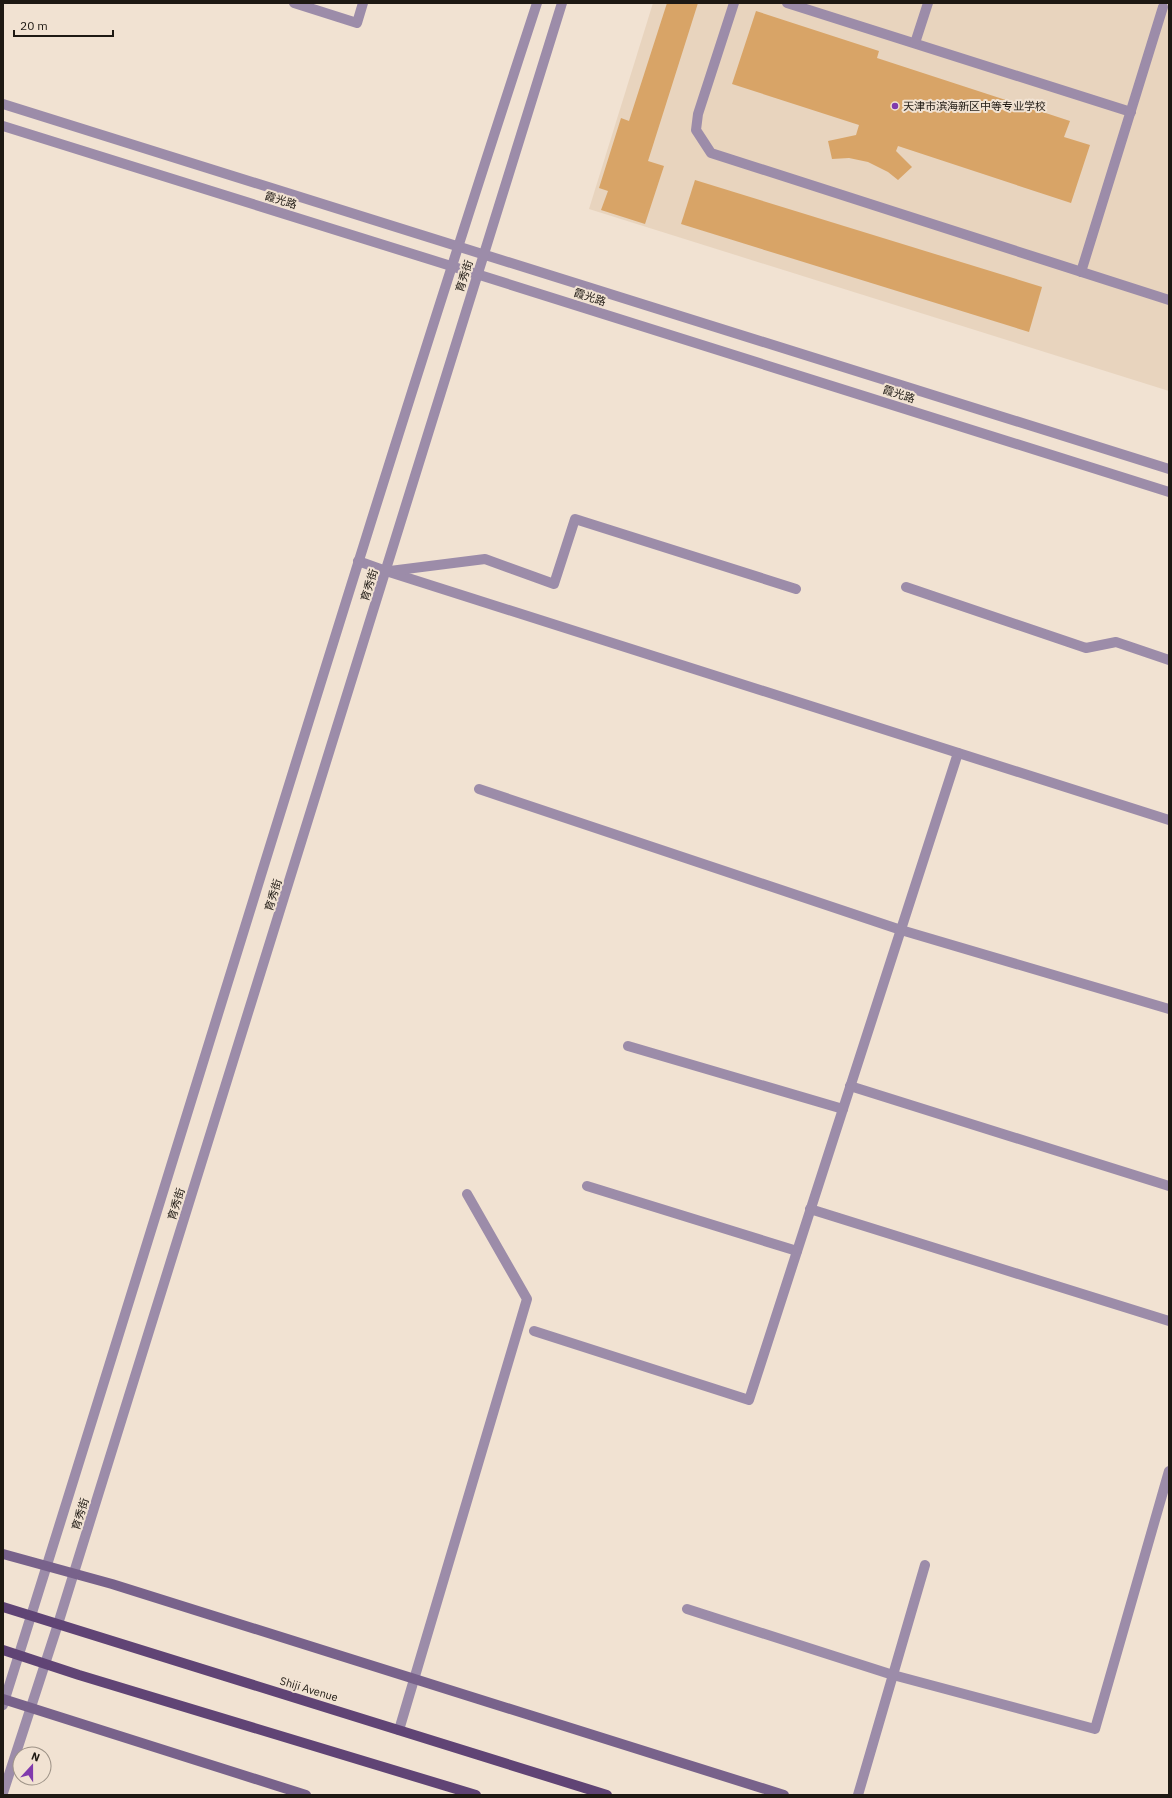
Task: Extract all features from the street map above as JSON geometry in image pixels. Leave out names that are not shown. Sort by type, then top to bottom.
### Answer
[{"type":"main road","points":[[3,1554],[119,1587],[414,1678],[784,1795]]},
{"type":"main road","name":"Shiji Avenue","points":[[3,1607],[607,1795]]},
{"type":"main road","points":[[3,1650],[476,1795]]},
{"type":"main road","points":[[4,1701],[31,1708],[306,1795]]},
{"type":"street","points":[[294,3],[357,23],[363,3]]},
{"type":"street","name":"育秀街","points":[[4,1701],[47,1567],[358,560],[451,266],[537,3]]},
{"type":"street","name":"育秀街","points":[[3,1793],[74,1574],[562,3]]},
{"type":"street","points":[[734,3],[698,114],[696,130],[711,153],[1169,300]]},
{"type":"street","points":[[787,3],[1131,112]]},
{"type":"street","points":[[915,44],[928,3]]},
{"type":"street","points":[[1081,272],[1163,7]]},
{"type":"street","name":"霞光路","points":[[3,104],[1169,469]]},
{"type":"street","name":"霞光路","points":[[3,126],[1169,492]]},
{"type":"street","points":[[386,571],[485,559],[554,584],[575,519],[796,589]]},
{"type":"street","points":[[358,560],[386,571],[1169,820]]},
{"type":"street","points":[[906,587],[1086,648],[1116,642],[1169,660]]},
{"type":"street","points":[[534,1331],[749,1400],[958,753]]},
{"type":"street","points":[[479,788],[901,930],[1169,1009]]},
{"type":"street","points":[[628,1046],[843,1109]]},
{"type":"street","points":[[850,1086],[1169,1186]]},
{"type":"street","points":[[587,1186],[796,1252]]},
{"type":"street","points":[[399,1730],[527,1299],[467,1194]]},
{"type":"street","points":[[810,1209],[1169,1321]]},
{"type":"street","points":[[687,1609],[893,1675],[1095,1729],[1169,1471]]},
{"type":"street","points":[[858,1795],[925,1565]]},
{"type":"shaded area","name":"天津市滨海新区中等专业学校","points":[[653,3],[1169,3],[1169,391],[589,209]]},
{"type":"building","points":[[667,3],[698,3],[648,161],[664,166],[645,224],[601,210],[608,191],[599,188],[621,118],[629,121]]},
{"type":"building","points":[[756,11],[879,51],[877,58],[1070,121],[1064,137],[1090,145],[1071,203],[898,146],[896,151],[912,167],[898,180],[888,172],[868,162],[849,158],[832,159],[828,141],[856,135],[859,125],[732,84]]},
{"type":"building","points":[[695,180],[1042,287],[1029,332],[681,224]]},
{"type":"place","name":"天津市滨海新区中等专业学校","points":[[895,106]]}]
